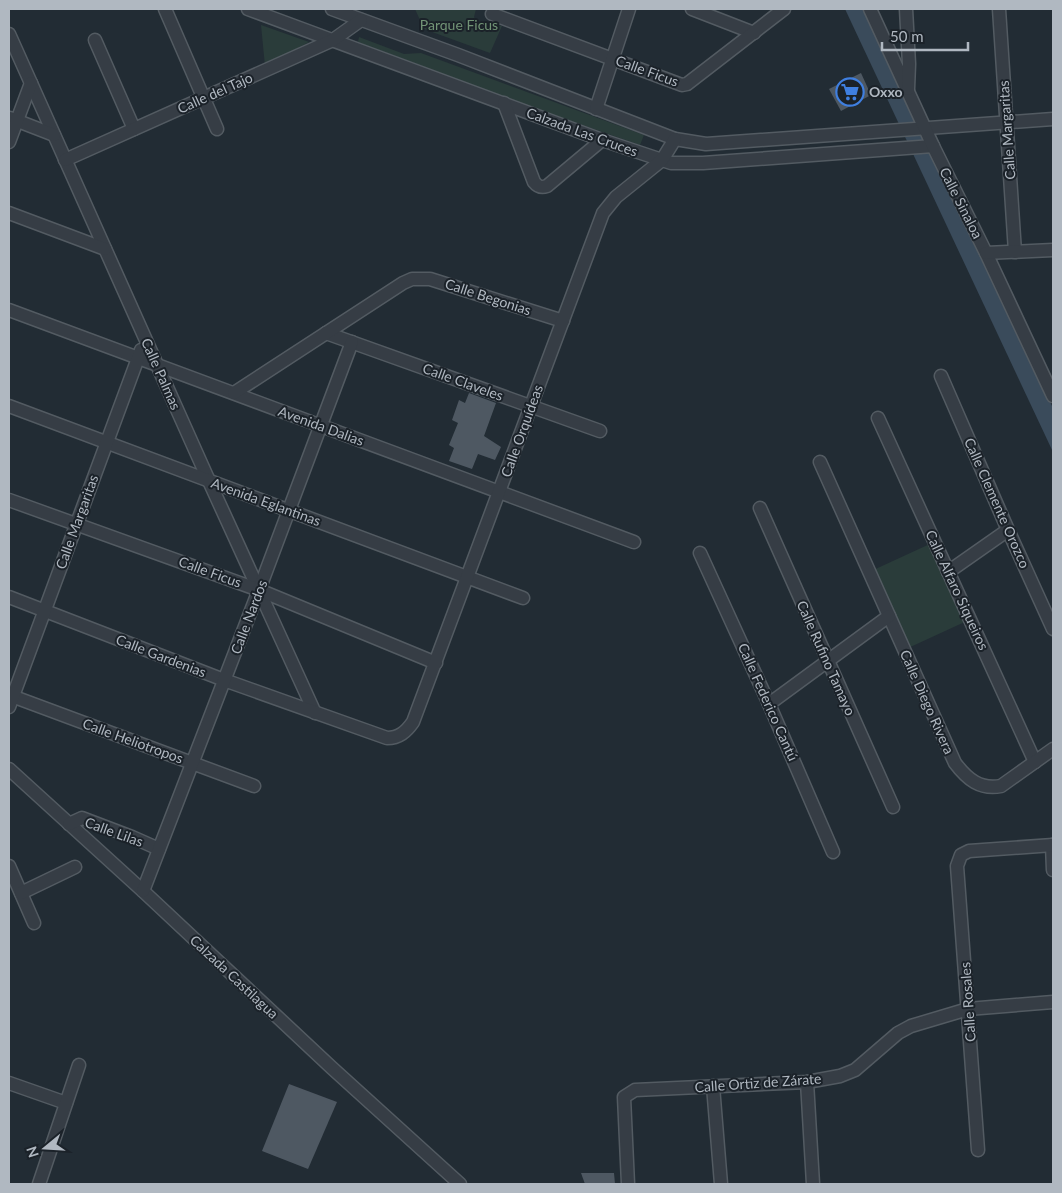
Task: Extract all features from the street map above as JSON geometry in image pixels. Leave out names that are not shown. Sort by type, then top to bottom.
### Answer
[{"type":"street","points":[[165,9],[217,129]]},
{"type":"street","name":"Calzada Las Cruces","points":[[248,9],[602,140],[662,160],[681,164],[932,146]]},
{"type":"street","name":"Calzada Las Cruces","points":[[332,9],[675,139],[706,144],[1053,119]]},
{"type":"street","points":[[596,109],[629,9]]},
{"type":"street","points":[[692,9],[704,11],[754,33]]},
{"type":"street","name":"Calle Ficus","points":[[492,14],[682,85],[687,84],[784,9]]},
{"type":"street","name":"Calle Sinaloa","points":[[870,9],[932,146],[986,253],[1053,396]]},
{"type":"street","points":[[906,9],[909,64],[908,91]]},
{"type":"street","name":"Calle Margaritas","points":[[999,9],[1015,252]]},
{"type":"street","name":"Calle del Tajo","points":[[65,160],[333,40],[361,20]]},
{"type":"street","name":"Calle Palmas","points":[[9,34],[315,713]]},
{"type":"street","points":[[95,40],[134,129]]},
{"type":"street","points":[[9,142],[13,119],[31,83]]},
{"type":"street","points":[[504,103],[534,182],[542,188],[547,186],[602,140]]},
{"type":"street","points":[[13,119],[54,135]]},
{"type":"street","name":"Calle Orquídeas","points":[[394,738],[401,735],[413,722],[603,213],[616,197],[662,160],[675,139]]},
{"type":"street","points":[[9,213],[105,249]]},
{"type":"street","points":[[986,253],[1053,250]]},
{"type":"street","name":"Calle Begonias","points":[[326,333],[412,279],[430,279],[562,321]]},
{"type":"street","name":"Avenida Dalias","points":[[9,310],[634,542]]},
{"type":"street","points":[[234,393],[326,333]]},
{"type":"street","name":"Calle Claveles","points":[[326,333],[600,431]]},
{"type":"street","name":"Calle Margaritas","points":[[10,699],[145,338]]},
{"type":"street","name":"Calle Nardos","points":[[142,891],[260,590],[352,342]]},
{"type":"street","name":"Calle Clemente Orozco","points":[[941,376],[1053,629]]},
{"type":"street","name":"Avenida Eglantinas","points":[[9,406],[523,598]]},
{"type":"street","name":"Calle Alfaro Siqueiros","points":[[878,418],[1035,762]]},
{"type":"street","name":"Calle Diego Rivera","points":[[820,462],[955,763],[974,783],[991,788],[1001,786],[1035,762]]},
{"type":"street","name":"Calle Ficus","points":[[9,500],[260,590],[436,663]]},
{"type":"street","name":"Calle Rufino Tamayo","points":[[760,508],[893,807]]},
{"type":"street","points":[[948,572],[1008,530]]},
{"type":"street","name":"Calle Federico Cantú","points":[[700,553],[769,704],[833,852]]},
{"type":"street","name":"Calle Gardenias","points":[[9,597],[224,680],[387,738],[394,738]]},
{"type":"street","points":[[769,704],[889,616]]},
{"type":"street","name":"Calle Heliotropos","points":[[10,699],[254,786]]},
{"type":"street","points":[[1035,762],[1053,749]]},
{"type":"street","name":"Calzada Castilagua","points":[[9,769],[460,1184]]},
{"type":"street","name":"Calle Lilas","points":[[70,824],[82,818],[158,849]]},
{"type":"street","points":[[1052,845],[1053,870]]},
{"type":"street","name":"Calle Rosales","points":[[978,1150],[957,866],[961,855],[969,851],[1052,845]]},
{"type":"street","points":[[9,866],[34,923]]},
{"type":"street","points":[[21,893],[75,867]]},
{"type":"street","name":"Calle Ortiz de Zárate","points":[[628,1184],[624,1095],[635,1090],[807,1082],[840,1076],[856,1070],[898,1033],[911,1026],[968,1009],[1053,1002]]},
{"type":"street","points":[[39,1184],[79,1065]]},
{"type":"street","points":[[807,1082],[814,1184]]},
{"type":"street","points":[[9,1083],[66,1103]]},
{"type":"street","points":[[713,1086],[721,1184]]},
{"type":"green space","name":"Parque Ficus","points":[[415,9],[476,9],[474,17],[484,30],[502,26],[490,53],[424,29]]},
{"type":"green space","points":[[261,25],[309,42],[265,66]]},
{"type":"green space","points":[[359,37],[404,54],[421,53],[644,135],[640,145],[539,110],[358,42]]},
{"type":"green space","points":[[932,543],[969,620],[906,649],[869,572]]},
{"type":"water","points":[[845,9],[864,9],[1053,408],[1053,452]]},
{"type":"building","name":"Oxxo","points":[[861,73],[871,95],[841,111],[829,89]]},
{"type":"building","points":[[469,393],[496,403],[484,436],[501,447],[495,460],[478,454],[472,469],[449,461],[454,448],[449,445],[458,423],[452,420],[459,400],[465,403]]},
{"type":"building","points":[[289,1084],[337,1102],[308,1169],[262,1151]]},
{"type":"building","points":[[581,1173],[614,1173],[615,1184],[585,1184]]},
{"type":"place","name":"Oxxo","points":[[850,92]]}]
